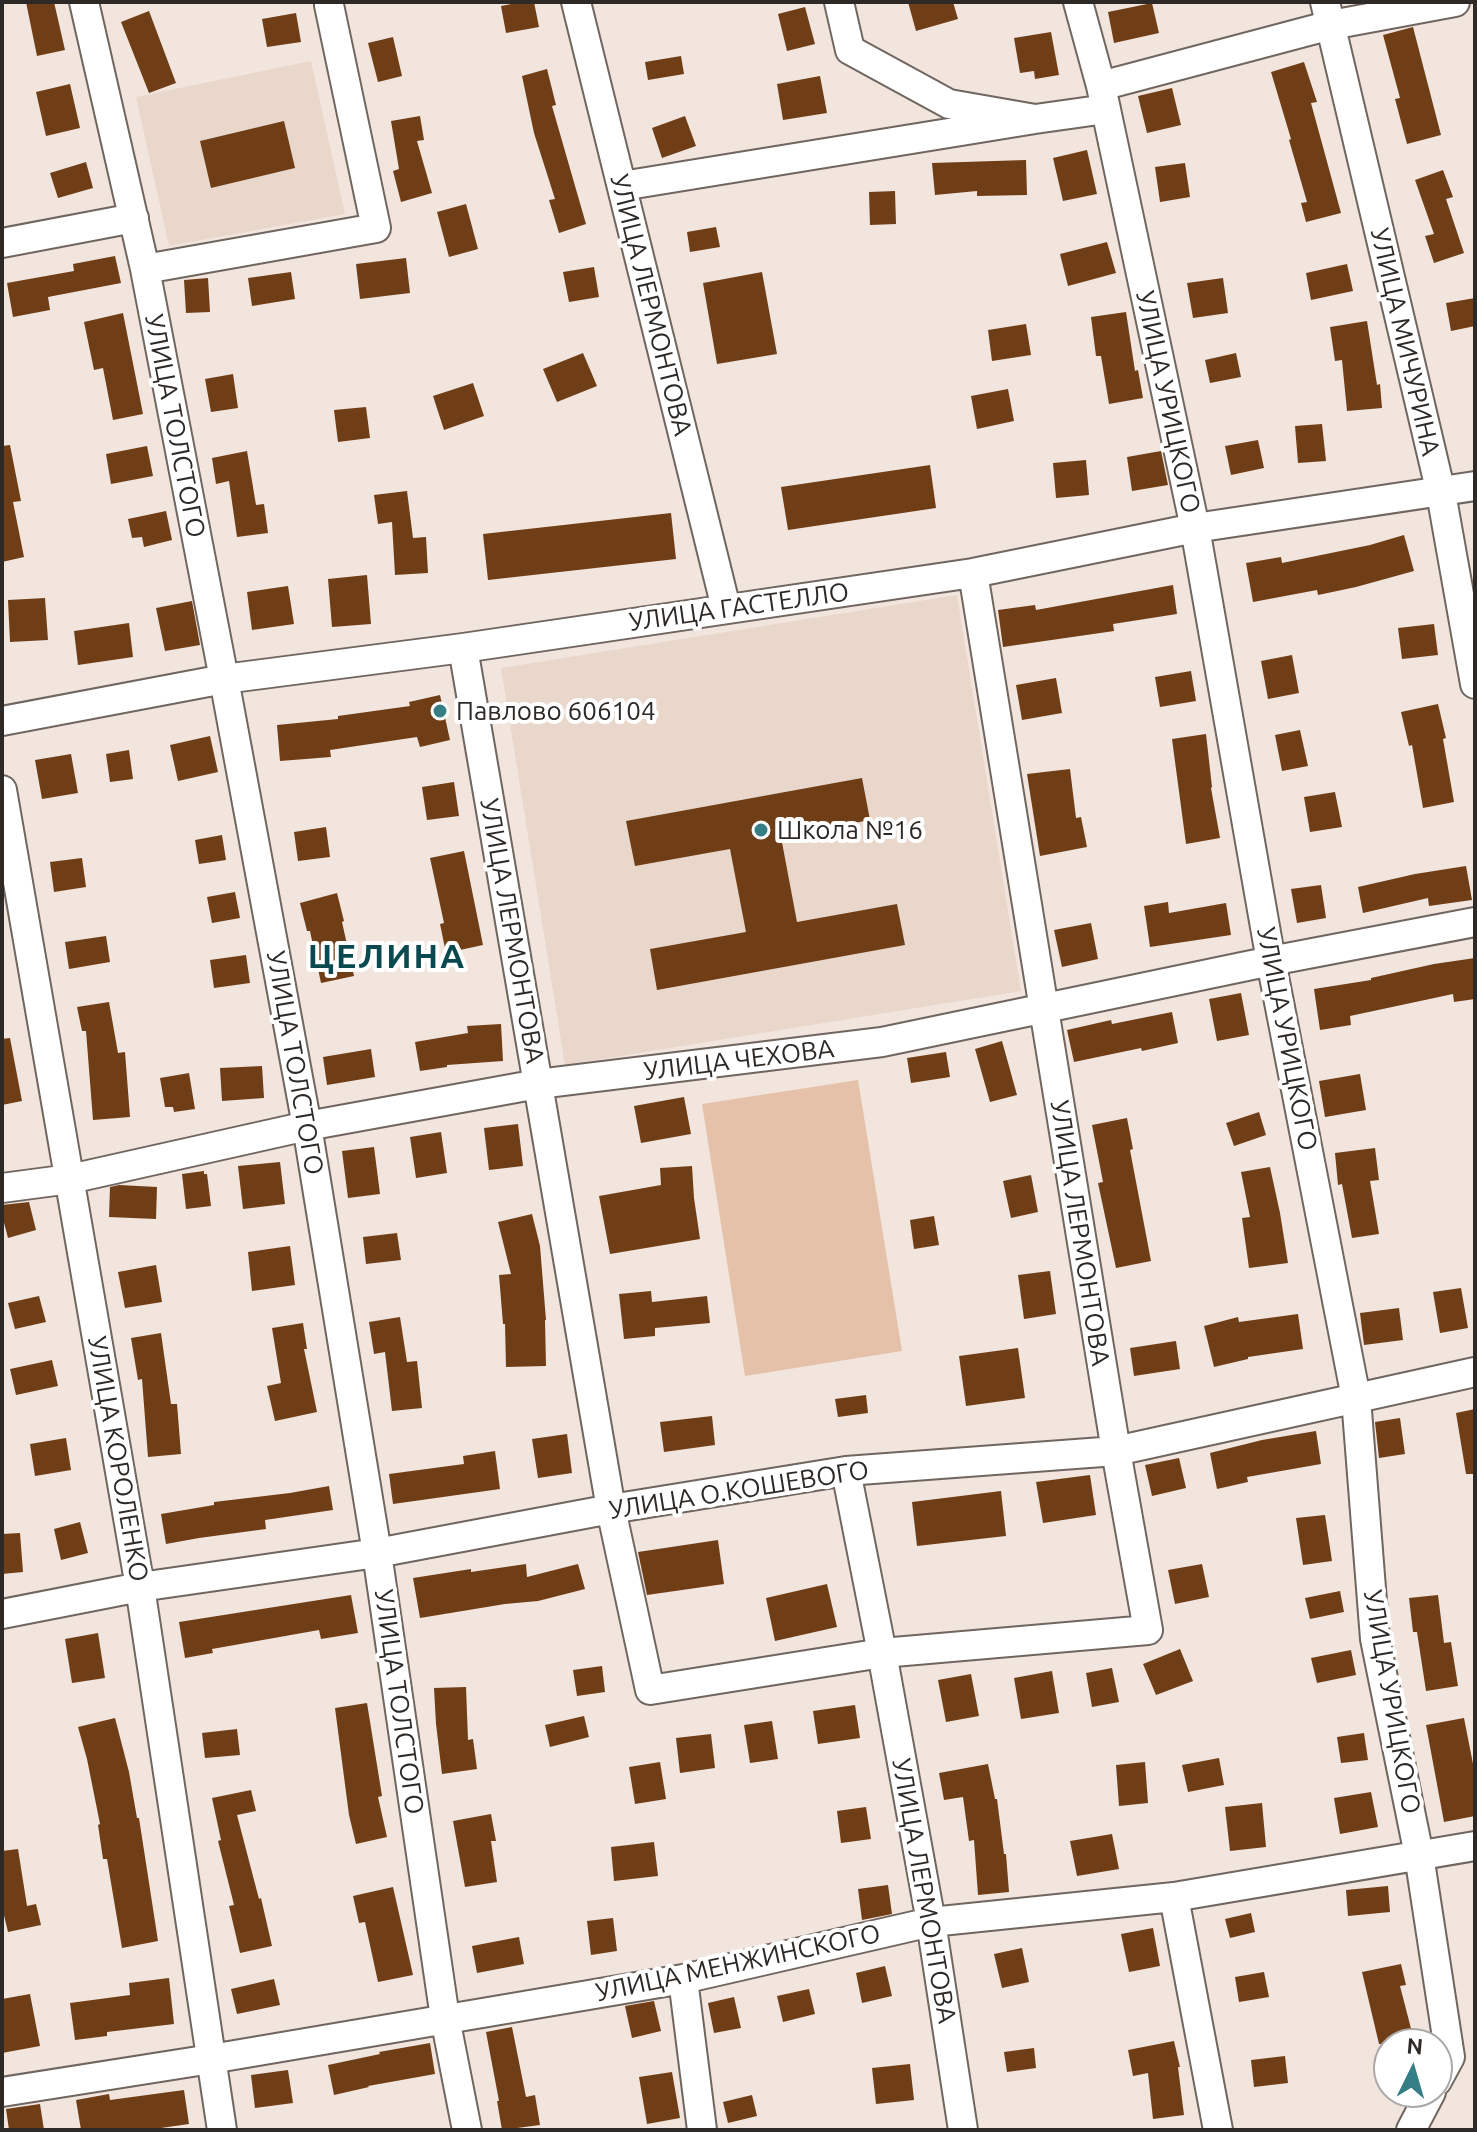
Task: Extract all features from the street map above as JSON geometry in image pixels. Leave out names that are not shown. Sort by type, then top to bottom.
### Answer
[{"type":"street","name":"УЛИЦА ТОЛСТОГО","points":[[84,2],[145,269],[307,1126],[377,1553],[445,2018],[467,2130]]},
{"type":"street","name":"УЛИЦА ЛЕРМОНТОВА","points":[[576,2],[726,608]]},
{"type":"street","points":[[839,2],[850,50],[949,104],[1035,119]]},
{"type":"street","name":"УЛИЦА УРИЦКОГО","points":[[1078,2],[1104,98],[1195,528],[1271,961],[1356,1398],[1375,1639],[1419,1855],[1446,2028]]},
{"type":"street","points":[[622,186],[1035,119],[1104,98],[1328,14],[1455,2]]},
{"type":"street","points":[[145,269],[376,228],[335,3]]},
{"type":"street","name":"УЛИЦА МИЧУРИНА","points":[[1328,14],[1441,493],[1475,684]]},
{"type":"street","points":[[2,243],[134,218]]},
{"type":"street","name":"УЛИЦА ГАСТЕЛЛО","points":[[2,721],[224,679],[463,648],[973,573],[1195,528],[1475,486]]},
{"type":"street","name":"УЛИЦА ЛЕРМОНТОВА","points":[[463,648],[611,1509],[650,1690],[882,1653],[1148,1630],[973,573]]},
{"type":"street","name":"УЛИЦА КОРОЛЕНКО","points":[[2,790],[140,1587],[222,2130]]},
{"type":"street","name":"УЛИЦА ЧЕХОВА","points":[[2,1188],[70,1179],[307,1126],[538,1084],[882,1042],[1475,922]]},
{"type":"street","name":"УЛИЦА О.КОШЕВОГО","points":[[2,1614],[140,1587],[377,1553],[611,1509],[846,1471],[1116,1451],[1475,1372]]},
{"type":"street","name":"УЛИЦА ЛЕРМОНТОВА","points":[[846,1471],[931,1922],[963,2130]]},
{"type":"street","name":"УЛИЦА МЕНЖИНСКОГО","points":[[2,2092],[683,1979],[931,1922],[1174,1897],[1475,1846]]},
{"type":"street","points":[[1174,1897],[1218,2130]]},
{"type":"street","points":[[683,1979],[702,2130]]},
{"type":"street","points":[[1411,2130],[1423,2108]]},
{"type":"shaded area","points":[[311,61],[345,214],[169,246],[136,97]]},
{"type":"shaded area","name":"Школа №16","points":[[957,595],[1021,991],[565,1065],[501,668]]},
{"type":"shaded area","points":[[858,1080],[902,1351],[745,1376],[702,1104]]},
{"type":"building","points":[[26,2],[54,2],[65,50],[37,56]]},
{"type":"building","points":[[534,2],[539,27],[506,33],[501,6]]},
{"type":"building","points":[[908,2],[953,2],[958,19],[916,31]]},
{"type":"building","points":[[1152,3],[1159,33],[1114,43],[1108,12]]},
{"type":"building","points":[[805,7],[815,44],[787,51],[778,14]]},
{"type":"building","points":[[149,11],[176,83],[149,93],[121,22]]},
{"type":"building","points":[[296,13],[301,42],[267,47],[262,19]]},
{"type":"building","points":[[1413,27],[1441,135],[1407,144],[1395,99],[1400,98],[1383,35]]},
{"type":"building","points":[[1051,32],[1059,75],[1035,79],[1034,71],[1020,73],[1014,38]]},
{"type":"building","points":[[393,37],[402,76],[378,82],[368,43]]},
{"type":"building","points":[[681,56],[684,74],[648,80],[645,62]]},
{"type":"building","points":[[1304,62],[1317,102],[1311,103],[1341,213],[1306,222],[1301,203],[1307,202],[1271,72]]},
{"type":"building","points":[[547,69],[556,105],[552,106],[586,224],[559,233],[549,200],[555,199],[534,133],[522,76]]},
{"type":"building","points":[[820,76],[827,113],[783,120],[777,84]]},
{"type":"building","points":[[70,84],[80,128],[46,136],[36,92]]},
{"type":"building","points":[[1172,88],[1181,125],[1147,133],[1138,96]]},
{"type":"building","points":[[420,116],[424,140],[417,141],[432,193],[401,202],[393,171],[399,169],[391,121]]},
{"type":"building","points":[[685,116],[696,146],[662,158],[652,128]]},
{"type":"building","points":[[284,121],[295,168],[211,188],[200,141]]},
{"type":"building","points":[[1087,150],[1097,194],[1063,201],[1053,158]]},
{"type":"building","points":[[1026,160],[1027,195],[977,196],[977,191],[935,195],[932,163]]},
{"type":"building","points":[[86,162],[93,188],[58,198],[50,173]]},
{"type":"building","points":[[1185,163],[1190,197],[1160,202],[1155,167]]},
{"type":"building","points":[[1443,170],[1453,197],[1446,199],[1464,253],[1434,263],[1425,236],[1434,234],[1415,180]]},
{"type":"building","points":[[895,191],[896,224],[870,225],[869,192]]},
{"type":"building","points":[[466,204],[478,249],[449,257],[437,212]]},
{"type":"building","points":[[716,227],[720,247],[690,252],[687,232]]},
{"type":"building","points":[[1107,242],[1116,273],[1068,286],[1060,254]]},
{"type":"building","points":[[115,256],[121,283],[48,297],[50,310],[13,317],[7,283],[74,271],[73,264]]},
{"type":"building","points":[[406,258],[410,293],[360,299],[356,264]]},
{"type":"building","points":[[1347,264],[1353,291],[1311,300],[1306,273]]},
{"type":"building","points":[[594,267],[599,297],[569,302],[563,272]]},
{"type":"building","points":[[291,272],[295,299],[252,306],[248,278]]},
{"type":"building","points":[[762,272],[777,354],[717,364],[703,283]]},
{"type":"building","points":[[208,278],[210,312],[186,313],[184,280]]},
{"type":"building","points":[[1223,278],[1228,313],[1193,318],[1187,283]]},
{"type":"building","points":[[1475,298],[1475,326],[1451,331],[1446,303]]},
{"type":"building","points":[[1126,312],[1135,371],[1138,370],[1143,398],[1109,404],[1101,356],[1096,356],[1091,317]]},
{"type":"building","points":[[123,313],[143,414],[113,420],[103,368],[94,370],[84,322]]},
{"type":"building","points":[[1367,321],[1382,408],[1347,411],[1342,360],[1335,361],[1330,327]]},
{"type":"building","points":[[1026,324],[1031,355],[992,361],[988,330]]},
{"type":"building","points":[[583,353],[597,386],[557,402],[543,369]]},
{"type":"building","points":[[1236,353],[1241,377],[1210,383],[1205,360]]},
{"type":"building","points":[[233,374],[238,408],[211,412],[205,379]]},
{"type":"building","points":[[473,383],[484,416],[444,430],[433,396]]},
{"type":"building","points":[[1008,389],[1014,421],[977,429],[971,396]]},
{"type":"building","points":[[366,407],[370,438],[338,442],[334,410]]},
{"type":"building","points":[[1322,424],[1326,461],[1298,463],[1295,426]]},
{"type":"building","points":[[1258,440],[1264,468],[1231,475],[1225,446]]},
{"type":"building","points":[[10,445],[21,501],[13,502],[24,557],[2,562],[2,446]]},
{"type":"building","points":[[147,446],[153,476],[111,484],[106,454]]},
{"type":"building","points":[[247,451],[256,505],[264,504],[268,533],[237,537],[229,481],[216,484],[212,458]]},
{"type":"building","points":[[1161,451],[1168,485],[1132,491],[1127,457]]},
{"type":"building","points":[[1086,460],[1089,495],[1056,498],[1053,463]]},
{"type":"building","points":[[930,465],[936,508],[788,530],[781,487]]},
{"type":"building","points":[[407,491],[413,538],[426,537],[428,573],[395,575],[392,522],[378,524],[374,495]]},
{"type":"building","points":[[166,511],[172,540],[144,547],[142,537],[132,538],[128,519]]},
{"type":"building","points":[[671,513],[676,559],[488,580],[483,534]]},
{"type":"building","points":[[1404,535],[1414,571],[1318,595],[1317,590],[1253,602],[1246,563],[1281,557],[1282,563]]},
{"type":"building","points":[[367,575],[371,624],[332,627],[328,579]]},
{"type":"building","points":[[1173,585],[1177,614],[1113,624],[1114,631],[1003,647],[998,610],[1035,605],[1036,610]]},
{"type":"building","points":[[288,586],[294,624],[252,630],[247,592]]},
{"type":"building","points":[[45,598],[48,640],[10,642],[8,600]]},
{"type":"building","points":[[192,601],[200,645],[165,651],[156,608]]},
{"type":"building","points":[[129,623],[133,657],[78,665],[74,631]]},
{"type":"building","points":[[1434,624],[1438,655],[1402,659],[1398,628]]},
{"type":"building","points":[[1292,655],[1299,693],[1268,699],[1261,661]]},
{"type":"building","points":[[1191,671],[1196,701],[1160,707],[1155,677]]},
{"type":"building","points":[[1056,678],[1062,713],[1022,720],[1016,685]]},
{"type":"building","points":[[440,695],[450,740],[420,747],[417,737],[330,750],[331,757],[280,761],[277,725],[338,719],[338,716],[410,706],[409,702]]},
{"type":"building","points":[[1438,704],[1446,738],[1443,739],[1454,802],[1423,808],[1412,745],[1409,746],[1401,712]]},
{"type":"building","points":[[1300,730],[1308,766],[1282,771],[1275,735]]},
{"type":"building","points":[[1206,734],[1220,838],[1186,844],[1172,739]]},
{"type":"building","points":[[210,736],[218,772],[178,781],[170,745]]},
{"type":"building","points":[[129,750],[133,779],[110,782],[106,754]]},
{"type":"building","points":[[71,754],[78,793],[42,799],[35,760]]},
{"type":"building","points":[[1070,769],[1076,818],[1081,817],[1087,847],[1040,856],[1027,774]]},
{"type":"building","points":[[862,778],[870,820],[781,837],[797,922],[897,904],[905,945],[657,990],[650,949],[746,932],[730,849],[635,866],[626,821]]},
{"type":"building","points":[[454,782],[459,816],[427,820],[422,787]]},
{"type":"building","points":[[1335,792],[1342,827],[1310,832],[1304,797]]},
{"type":"building","points":[[326,827],[330,857],[298,861],[294,832]]},
{"type":"building","points":[[222,835],[226,860],[199,864],[195,840]]},
{"type":"building","points":[[464,851],[483,945],[446,953],[440,924],[444,923],[430,858]]},
{"type":"building","points":[[82,858],[86,887],[54,892],[50,862]]},
{"type":"building","points":[[1466,866],[1472,900],[1429,906],[1428,898],[1363,913],[1358,887]]},
{"type":"building","points":[[1321,885],[1326,918],[1297,923],[1291,889]]},
{"type":"building","points":[[235,892],[240,918],[212,923],[207,897]]},
{"type":"building","points":[[337,893],[354,976],[321,983],[310,931],[307,931],[300,903]]},
{"type":"building","points":[[1168,902],[1169,913],[1226,903],[1231,935],[1150,947],[1144,906]]},
{"type":"building","points":[[1091,923],[1098,959],[1062,967],[1054,930]]},
{"type":"building","points":[[106,936],[110,962],[69,969],[65,942]]},
{"type":"building","points":[[246,955],[250,983],[214,988],[210,960]]},
{"type":"building","points":[[1475,958],[1475,999],[1454,1002],[1453,994],[1350,1016],[1351,1025],[1320,1030],[1314,989]]},
{"type":"building","points":[[1241,993],[1249,1035],[1217,1041],[1209,999]]},
{"type":"building","points":[[109,1002],[118,1053],[125,1052],[130,1117],[93,1120],[86,1031],[82,1031],[77,1007]]},
{"type":"building","points":[[1172,1012],[1178,1043],[1074,1062],[1067,1030],[1111,1020],[1112,1024]]},
{"type":"building","points":[[501,1024],[503,1061],[447,1065],[420,1071],[415,1042],[468,1033],[467,1026]]},
{"type":"building","points":[[10,1038],[22,1101],[2,1105],[2,1039]]},
{"type":"building","points":[[1002,1041],[1017,1095],[990,1102],[975,1049]]},
{"type":"building","points":[[371,1049],[375,1077],[327,1085],[323,1057]]},
{"type":"building","points":[[946,1052],[950,1077],[911,1083],[907,1058]]},
{"type":"building","points":[[262,1066],[264,1098],[222,1101],[220,1068]]},
{"type":"building","points":[[189,1073],[195,1109],[174,1112],[173,1107],[165,1107],[160,1078]]},
{"type":"building","points":[[1360,1074],[1366,1110],[1325,1117],[1319,1081]]},
{"type":"building","points":[[684,1097],[691,1134],[641,1143],[634,1106]]},
{"type":"building","points":[[1259,1112],[1266,1135],[1234,1146],[1226,1123]]},
{"type":"building","points":[[1127,1118],[1151,1261],[1116,1268],[1098,1183],[1103,1182],[1092,1125]]},
{"type":"building","points":[[518,1124],[523,1166],[489,1170],[484,1128]]},
{"type":"building","points":[[441,1132],[447,1173],[416,1178],[410,1137]]},
{"type":"building","points":[[374,1147],[380,1194],[348,1198],[342,1151]]},
{"type":"building","points":[[1375,1148],[1379,1180],[1370,1181],[1379,1234],[1352,1238],[1342,1184],[1338,1185],[1335,1153]]},
{"type":"building","points":[[280,1162],[285,1204],[243,1209],[238,1166]]},
{"type":"building","points":[[692,1166],[700,1239],[610,1254],[599,1196],[661,1185],[660,1168]]},
{"type":"building","points":[[1270,1167],[1288,1263],[1249,1268],[1242,1218],[1250,1217],[1241,1172]]},
{"type":"building","points":[[204,1171],[211,1206],[186,1209],[182,1174]]},
{"type":"building","points":[[1031,1175],[1038,1212],[1011,1218],[1003,1181]]},
{"type":"building","points":[[110,1187],[157,1187],[156,1219],[109,1217]]},
{"type":"building","points":[[29,1202],[36,1230],[8,1238],[2,1205]]},
{"type":"building","points":[[532,1214],[540,1246],[546,1366],[506,1367],[499,1275],[511,1274],[498,1222]]},
{"type":"building","points":[[934,1216],[939,1245],[914,1249],[910,1220]]},
{"type":"building","points":[[397,1233],[401,1260],[366,1264],[363,1237]]},
{"type":"building","points":[[290,1246],[295,1285],[252,1291],[248,1252]]},
{"type":"building","points":[[156,1265],[162,1302],[125,1308],[118,1272]]},
{"type":"building","points":[[1050,1271],[1056,1314],[1024,1319],[1018,1275]]},
{"type":"building","points":[[1461,1288],[1468,1328],[1440,1333],[1433,1292]]},
{"type":"building","points":[[651,1291],[652,1302],[707,1296],[710,1323],[655,1328],[655,1336],[624,1339],[619,1294]]},
{"type":"building","points":[[39,1296],[46,1322],[15,1329],[8,1303]]},
{"type":"building","points":[[1399,1308],[1403,1340],[1364,1345],[1360,1313]]},
{"type":"building","points":[[1298,1314],[1303,1349],[1248,1357],[1214,1367],[1204,1326],[1238,1317],[1239,1322]]},
{"type":"building","points":[[400,1317],[407,1362],[417,1361],[422,1408],[392,1411],[385,1352],[374,1354],[369,1322]]},
{"type":"building","points":[[303,1323],[307,1349],[304,1349],[317,1412],[275,1421],[267,1386],[281,1383],[272,1328]]},
{"type":"building","points":[[161,1333],[171,1404],[177,1404],[181,1454],[148,1457],[142,1379],[138,1380],[131,1338]]},
{"type":"building","points":[[1176,1341],[1180,1369],[1134,1376],[1130,1348]]},
{"type":"building","points":[[1018,1348],[1025,1398],[966,1406],[959,1356]]},
{"type":"building","points":[[52,1360],[58,1386],[16,1395],[10,1369]]},
{"type":"building","points":[[866,1395],[868,1413],[838,1417],[835,1399]]},
{"type":"building","points":[[1475,1409],[1475,1474],[1466,1474],[1456,1413]]},
{"type":"building","points":[[712,1416],[715,1445],[664,1452],[660,1422]]},
{"type":"building","points":[[1400,1418],[1405,1454],[1379,1458],[1375,1422]]},
{"type":"building","points":[[1316,1431],[1321,1464],[1247,1477],[1248,1482],[1217,1489],[1210,1453]]},
{"type":"building","points":[[567,1434],[572,1473],[538,1478],[532,1439]]},
{"type":"building","points":[[66,1438],[71,1470],[35,1476],[30,1444]]},
{"type":"building","points":[[495,1451],[500,1489],[393,1504],[389,1474],[464,1464],[463,1456]]},
{"type":"building","points":[[1179,1458],[1186,1488],[1152,1496],[1145,1465]]},
{"type":"building","points":[[1090,1475],[1096,1515],[1043,1523],[1036,1482]]},
{"type":"building","points":[[329,1486],[333,1510],[265,1520],[266,1529],[166,1544],[161,1514],[214,1505],[214,1502]]},
{"type":"building","points":[[1001,1491],[1006,1536],[917,1546],[912,1502]]},
{"type":"building","points":[[1325,1515],[1332,1561],[1303,1565],[1296,1518]]},
{"type":"building","points":[[80,1522],[88,1553],[61,1560],[54,1529]]},
{"type":"building","points":[[20,1533],[23,1572],[2,1574],[2,1534]]},
{"type":"building","points":[[718,1540],[724,1584],[647,1595],[638,1552]]},
{"type":"building","points":[[526,1564],[527,1577],[578,1564],[585,1589],[538,1601],[420,1618],[413,1578]]},
{"type":"building","points":[[1202,1564],[1209,1597],[1175,1604],[1168,1570]]},
{"type":"building","points":[[827,1584],[837,1627],[775,1641],[766,1598]]},
{"type":"building","points":[[1340,1591],[1344,1612],[1310,1619],[1305,1598]]},
{"type":"building","points":[[351,1595],[358,1633],[321,1639],[319,1630],[212,1649],[213,1653],[185,1658],[179,1622]]},
{"type":"building","points":[[1438,1595],[1444,1643],[1451,1642],[1458,1686],[1426,1691],[1409,1598]]},
{"type":"building","points":[[98,1633],[105,1678],[72,1683],[65,1639]]},
{"type":"building","points":[[1180,1649],[1193,1681],[1156,1695],[1143,1664]]},
{"type":"building","points":[[1351,1650],[1356,1675],[1317,1683],[1311,1658]]},
{"type":"building","points":[[602,1666],[605,1692],[577,1696],[573,1670]]},
{"type":"building","points":[[1112,1668],[1119,1702],[1092,1707],[1086,1673]]},
{"type":"building","points":[[1052,1671],[1059,1713],[1021,1719],[1014,1678]]},
{"type":"building","points":[[971,1674],[979,1716],[946,1722],[938,1680]]},
{"type":"building","points":[[466,1687],[468,1740],[473,1739],[477,1769],[442,1774],[434,1688]]},
{"type":"building","points":[[367,1703],[382,1796],[378,1797],[387,1837],[356,1844],[349,1815],[335,1708]]},
{"type":"building","points":[[855,1705],[860,1738],[818,1744],[813,1711]]},
{"type":"building","points":[[584,1716],[589,1737],[550,1747],[545,1725]]},
{"type":"building","points":[[115,1718],[139,1818],[158,1941],[122,1948],[107,1859],[103,1859],[100,1824],[78,1727]]},
{"type":"building","points":[[1464,1718],[1475,1774],[1475,1816],[1444,1822],[1426,1725]]},
{"type":"building","points":[[772,1721],[778,1759],[750,1763],[744,1725]]},
{"type":"building","points":[[237,1729],[240,1755],[205,1758],[202,1733]]},
{"type":"building","points":[[1364,1733],[1368,1760],[1341,1763],[1337,1737]]},
{"type":"building","points":[[711,1734],[715,1768],[680,1773],[676,1738]]},
{"type":"building","points":[[1219,1758],[1224,1785],[1188,1792],[1182,1765]]},
{"type":"building","points":[[660,1762],[666,1799],[635,1804],[629,1767]]},
{"type":"building","points":[[1145,1762],[1148,1803],[1119,1806],[1116,1765]]},
{"type":"building","points":[[988,1764],[997,1799],[1009,1892],[978,1895],[974,1840],[969,1841],[963,1797],[944,1800],[939,1773]]},
{"type":"building","points":[[251,1790],[256,1811],[237,1815],[272,1946],[240,1953],[229,1906],[234,1905],[218,1841],[221,1840],[212,1798]]},
{"type":"building","points":[[1371,1792],[1378,1827],[1340,1834],[1334,1798]]},
{"type":"building","points":[[1262,1803],[1266,1847],[1230,1851],[1225,1807]]},
{"type":"building","points":[[866,1807],[871,1839],[841,1843],[837,1811]]},
{"type":"building","points":[[491,1814],[496,1841],[491,1841],[497,1882],[465,1887],[453,1821]]},
{"type":"building","points":[[1112,1834],[1119,1869],[1077,1876],[1070,1841]]},
{"type":"building","points":[[654,1842],[658,1876],[614,1881],[611,1847]]},
{"type":"building","points":[[18,1849],[27,1906],[36,1904],[41,1925],[8,1932],[2,1907],[2,1851]]},
{"type":"building","points":[[888,1885],[892,1914],[862,1920],[858,1889]]},
{"type":"building","points":[[1388,1886],[1390,1912],[1348,1916],[1346,1890]]},
{"type":"building","points":[[393,1887],[413,1975],[378,1982],[365,1922],[359,1923],[353,1896]]},
{"type":"building","points":[[1251,1913],[1255,1932],[1230,1938],[1225,1919]]},
{"type":"building","points":[[613,1918],[617,1951],[591,1955],[587,1921]]},
{"type":"building","points":[[1153,1928],[1160,1966],[1129,1972],[1121,1934]]},
{"type":"building","points":[[519,1937],[524,1964],[477,1973],[472,1946]]},
{"type":"building","points":[[1022,1948],[1029,1982],[1002,1988],[994,1954]]},
{"type":"building","points":[[1401,1964],[1406,1985],[1400,1986],[1411,2028],[1375,2028],[1362,1972]]},
{"type":"building","points":[[885,1966],[892,1996],[862,2003],[856,1973]]},
{"type":"building","points":[[1264,1972],[1269,1997],[1239,2002],[1235,1977]]},
{"type":"building","points":[[169,1978],[174,2024],[107,2032],[107,2036],[75,2040],[70,2003],[130,1995],[129,1983]]},
{"type":"building","points":[[274,1979],[280,2005],[237,2014],[231,1989]]},
{"type":"building","points":[[809,1989],[815,2014],[783,2022],[777,1996]]},
{"type":"building","points":[[30,1994],[40,2046],[2,2053],[2,1999]]},
{"type":"building","points":[[734,1997],[741,2028],[714,2033],[708,2003]]},
{"type":"building","points":[[654,2001],[661,2031],[632,2038],[625,2006]]},
{"type":"building","points":[[512,2027],[526,2097],[535,2095],[540,2125],[502,2130],[486,2032]]},
{"type":"building","points":[[1174,2041],[1180,2067],[1184,2115],[1153,2119],[1148,2073],[1133,2076],[1128,2050]]},
{"type":"building","points":[[430,2043],[435,2074],[334,2095],[328,2065]]},
{"type":"building","points":[[1034,2048],[1036,2068],[1007,2072],[1004,2052]]},
{"type":"building","points":[[1285,2056],[1288,2083],[1254,2087],[1251,2060]]},
{"type":"building","points":[[910,2064],[914,2100],[876,2104],[872,2068]]},
{"type":"building","points":[[288,2070],[293,2103],[255,2108],[251,2075]]},
{"type":"building","points":[[672,2072],[680,2118],[647,2124],[639,2077]]},
{"type":"building","points":[[184,2090],[189,2124],[147,2130],[81,2130],[76,2100],[109,2094],[110,2100]]},
{"type":"building","points":[[752,2095],[757,2116],[728,2123],[723,2102]]},
{"type":"building","points":[[40,2104],[44,2130],[9,2130],[6,2109]]},
{"type":"place","name":"Павлово 606104","points":[[440,711]]},
{"type":"place","name":"Школа №16","points":[[761,830]]},
{"type":"district","name":"ЦЕЛИНА","points":[[387,957]]}]
